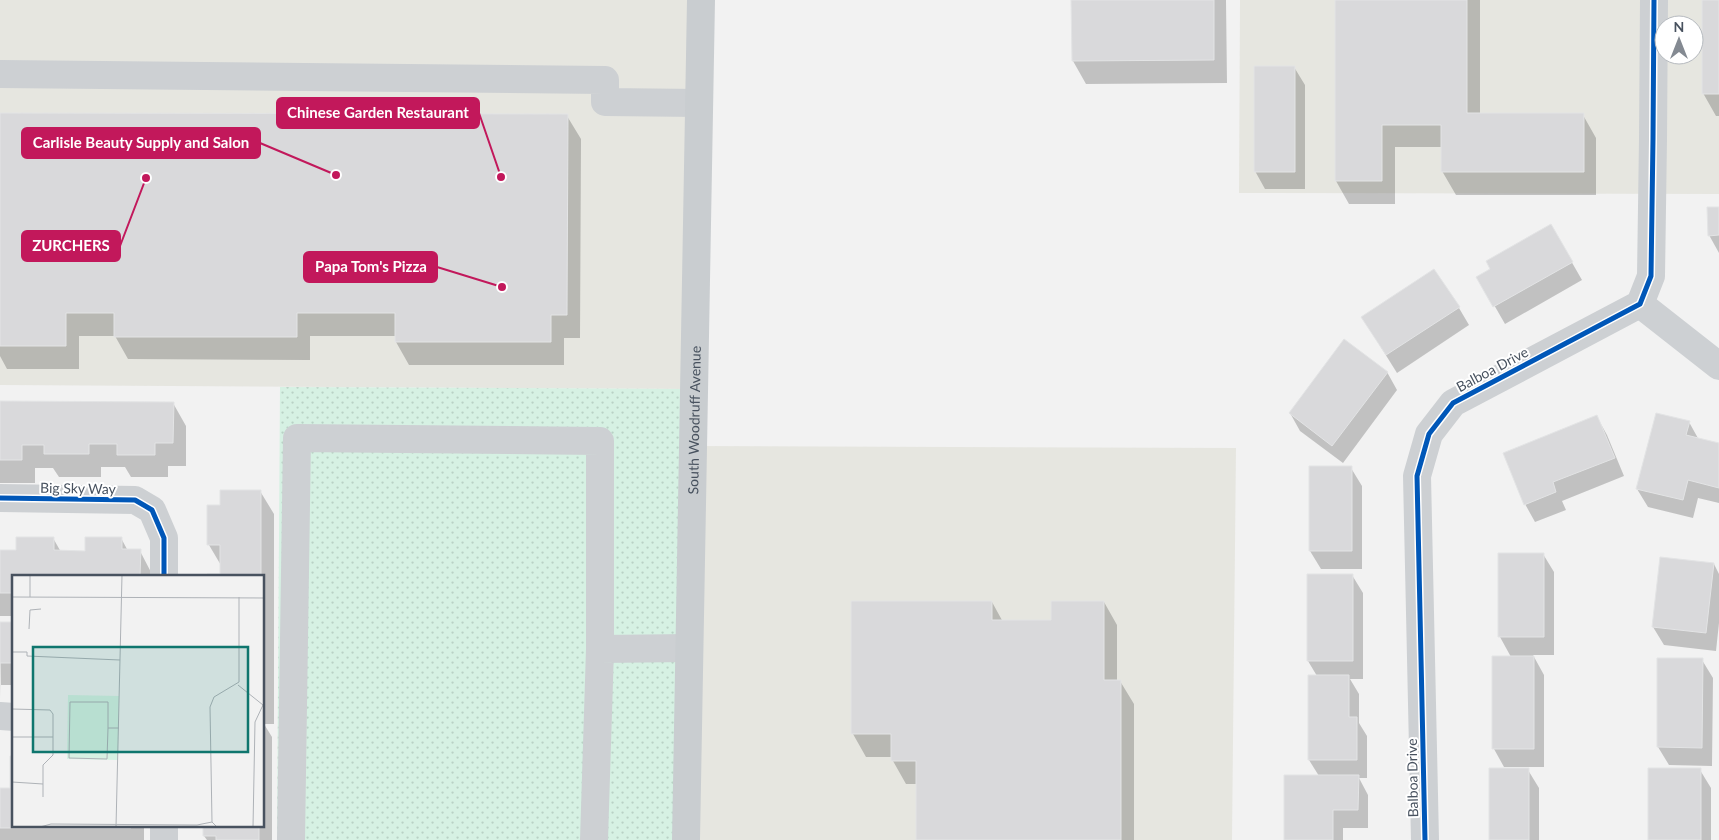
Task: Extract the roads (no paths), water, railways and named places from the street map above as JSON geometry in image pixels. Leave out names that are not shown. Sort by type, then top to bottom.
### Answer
[{"type":"main road","name":"South Woodruff Avenue","points":[[686,840],[690,533],[694,446],[702,0]]},
{"type":"street","points":[[1654,0],[1654,138],[1650,276],[1640,304],[1719,366]]},
{"type":"street","points":[[0,74],[605,80],[605,102],[699,103]]},
{"type":"street","name":"Balboa Drive","points":[[1425,840],[1417,476],[1429,434],[1453,402],[1640,304]]},
{"type":"street","points":[[290,840],[297,438],[600,441],[600,649],[594,840]]},
{"type":"street","name":"Big Sky Way","points":[[0,498],[135,500],[152,510],[164,538],[164,575]]},
{"type":"street","points":[[600,649],[689,648]]},
{"type":"place","name":"Carlisle Beauty Supply and Salon","points":[[336,175]]},
{"type":"place","name":"Chinese Garden Restaurant","points":[[501,177]]},
{"type":"place","name":"ZURCHERS","points":[[146,178]]},
{"type":"place","name":"Papa Tom's Pizza","points":[[502,287]]}]
